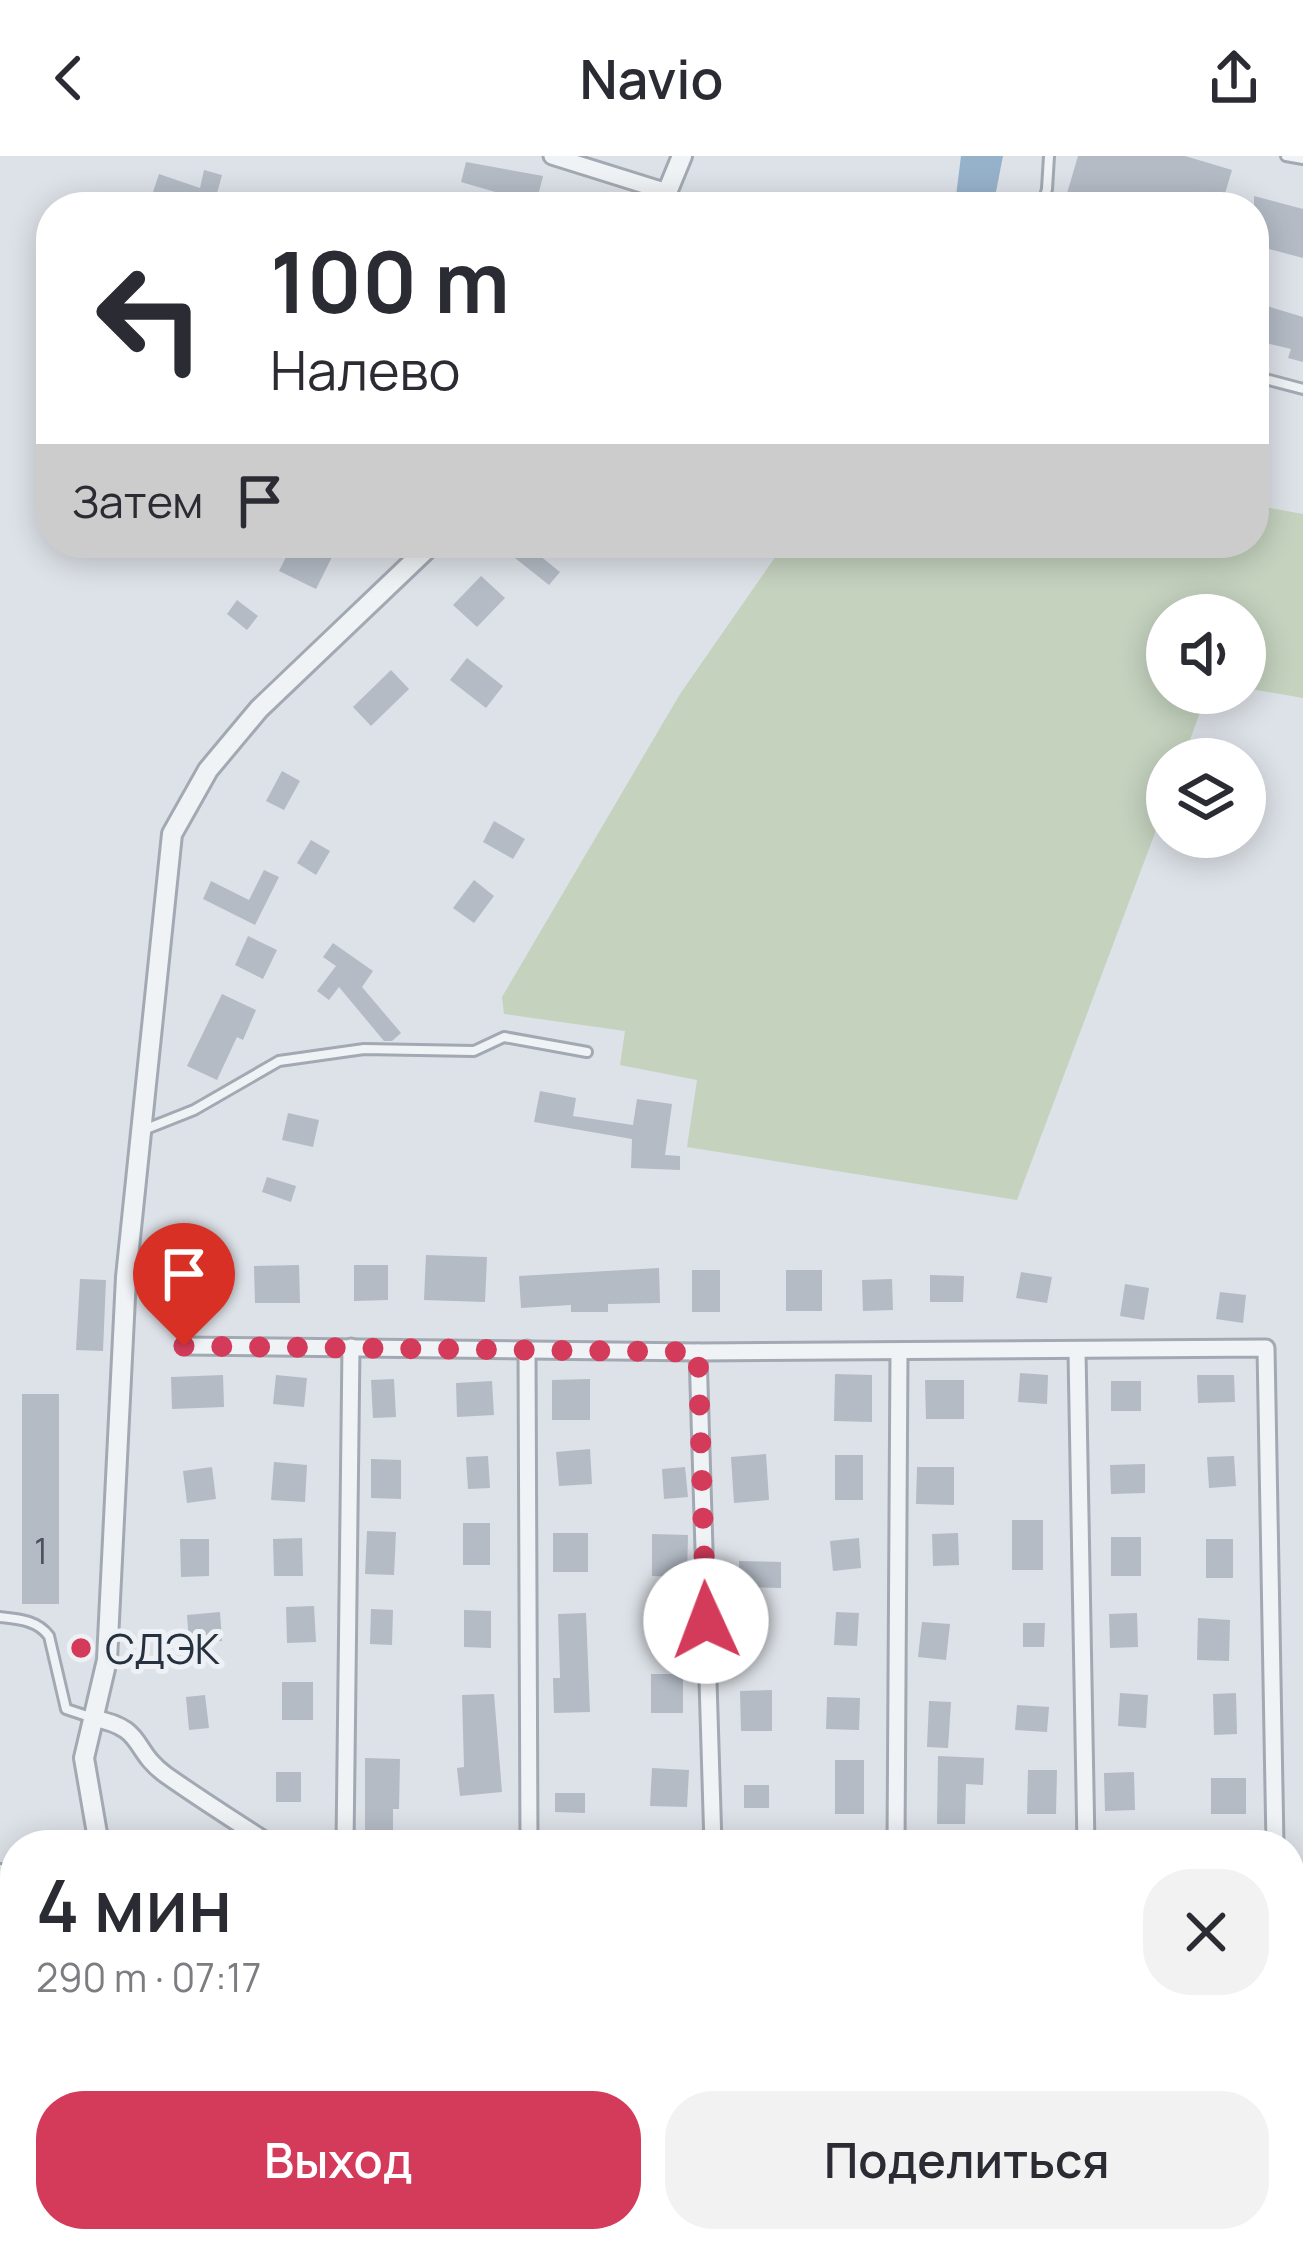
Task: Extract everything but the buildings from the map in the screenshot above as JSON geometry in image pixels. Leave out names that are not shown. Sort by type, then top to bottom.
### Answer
[{"type":"street","points":[[552,156],[644,192]]},
{"type":"street","points":[[667,192],[682,156]]},
{"type":"street","points":[[96,1830],[84,1758],[107,1660],[126,1276],[172,834],[208,770],[259,709],[417,558]]},
{"type":"street","points":[[184,1346],[698,1352],[1266,1348],[1275,1830]]},
{"type":"street","points":[[345,1830],[351,1347]]},
{"type":"street","points":[[526,1349],[529,1830]]},
{"type":"street","points":[[698,1352],[713,1830]]},
{"type":"street","points":[[896,1830],[899,1352]]},
{"type":"street","points":[[1077,1352],[1086,1830]]},
{"type":"street","points":[[92,1718],[131,1731],[159,1770],[249,1830]]},
{"type":"lane","points":[[1044,192],[1048,156]]},
{"type":"lane","points":[[1286,156],[1303,159]]},
{"type":"lane","points":[[1269,380],[1303,389]]},
{"type":"lane","points":[[140,1132],[194,1110],[279,1061],[364,1049],[474,1051],[504,1037],[587,1052]]},
{"type":"lane","points":[[0,1617],[44,1629],[66,1708],[92,1718]]},
{"type":"green space","points":[[1269,508],[1303,514],[1303,698],[1266,692],[1266,594],[1146,594],[1146,714],[1199,714],[1191,738],[1146,738],[1146,857],[1017,1200],[687,1147],[697,1080],[620,1065],[625,1031],[504,1014],[502,997],[680,694],[775,558],[1269,558]]},
{"type":"water","points":[[961,156],[1003,156],[996,192],[956,192]]},
{"type":"place","name":"СДЭК","points":[[81,1648]]},
{"type":"route","points":[[184,1346],[698,1352],[706,1621]]}]
